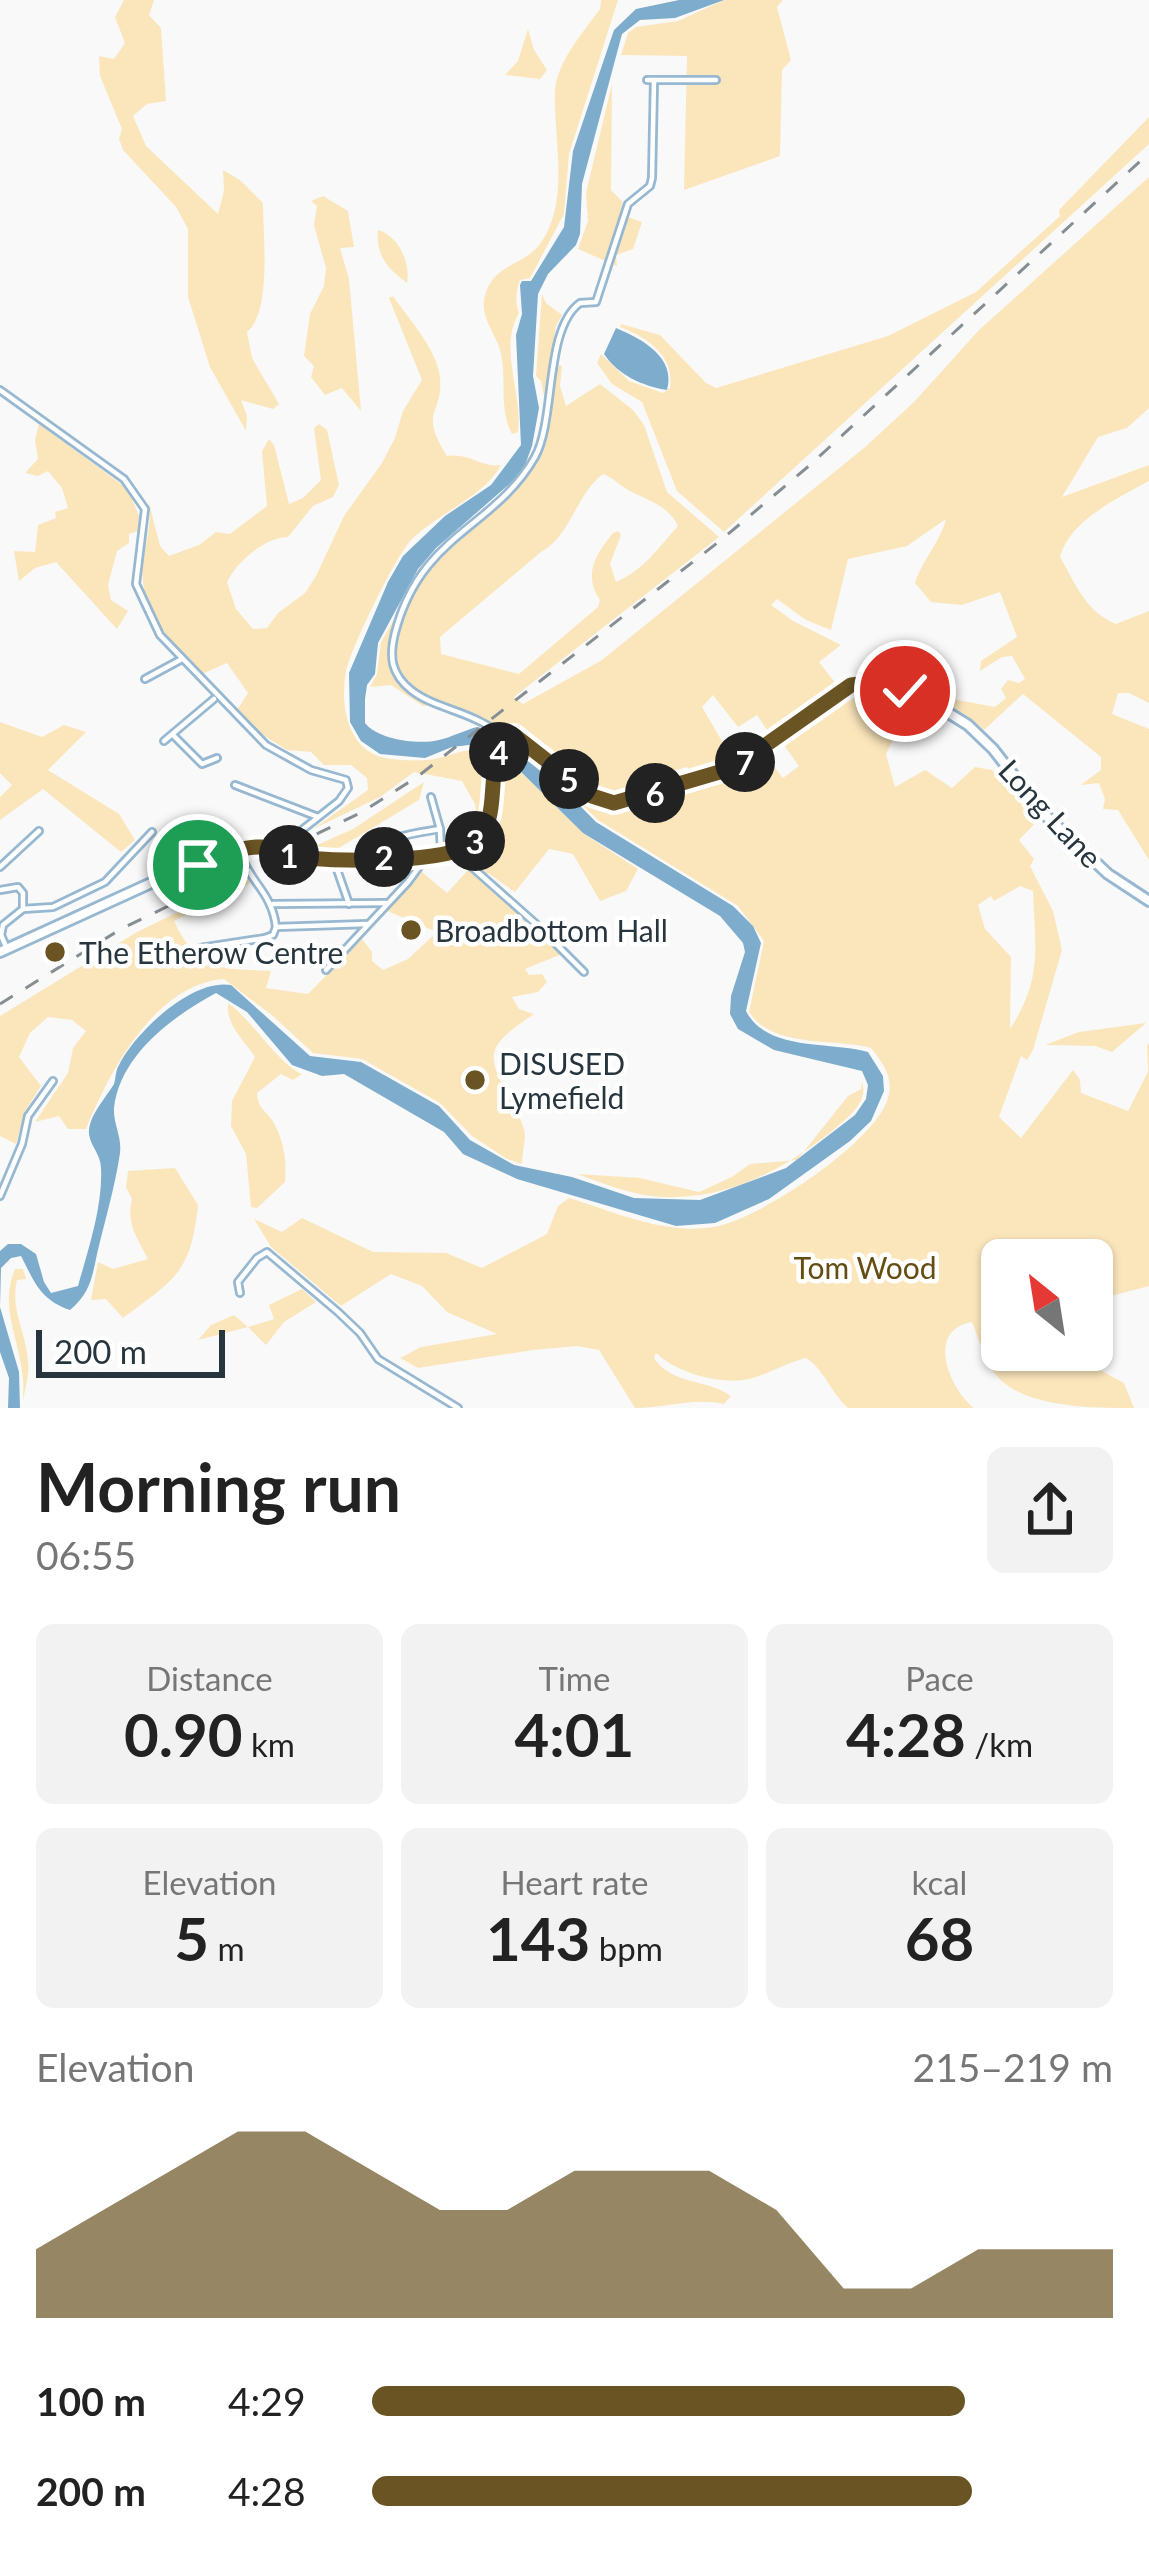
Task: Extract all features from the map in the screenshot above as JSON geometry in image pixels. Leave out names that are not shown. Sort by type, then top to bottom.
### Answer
[{"type":"street","points":[[152,832],[105,882],[53,907],[23,909],[1,930],[4,951],[162,878],[239,850],[262,847],[300,858],[441,856],[476,839],[486,826],[494,759],[512,738],[412,692],[398,678],[392,646],[406,600],[427,564],[497,500],[537,454],[563,320],[580,303],[598,299],[630,199],[650,186],[651,80],[716,80]]},
{"type":"street","points":[[0,390],[132,486],[147,520],[136,584],[160,635],[266,745],[311,770],[344,777],[346,794],[278,850]]},
{"type":"street","points":[[145,679],[182,659]]},
{"type":"street","name":"Long Lane","points":[[512,738],[599,801],[614,803],[733,768],[838,692],[859,683],[878,682],[923,698],[968,725],[1043,813],[1118,882],[1149,901]]},
{"type":"street","points":[[164,741],[216,697]]},
{"type":"street","points":[[173,735],[202,764],[217,758]]},
{"type":"street","points":[[235,785],[318,817]]},
{"type":"street","points":[[430,797],[440,829],[441,856]]},
{"type":"street","points":[[362,858],[366,851],[405,836],[440,829]]},
{"type":"street","points":[[0,867],[39,831]]},
{"type":"street","points":[[200,948],[275,933],[274,904],[251,878],[239,850]]},
{"type":"street","points":[[455,852],[584,972]]},
{"type":"street","points":[[326,970],[408,882],[420,857]]},
{"type":"street","points":[[333,858],[349,904]]},
{"type":"street","points":[[0,890],[18,887],[23,909]]},
{"type":"street","points":[[274,904],[386,903]]},
{"type":"street","points":[[276,927],[367,924]]},
{"type":"street","points":[[0,1196],[28,1116],[53,1081]]},
{"type":"street","points":[[240,1293],[238,1282],[256,1258],[267,1252],[349,1322],[378,1359],[458,1408]]},
{"type":"green space","points":[[124,0],[154,0],[149,15],[161,28],[166,101],[147,104],[133,116],[146,146],[218,214],[223,170],[263,203],[263,291],[255,322],[247,332],[252,358],[279,404],[273,409],[241,400],[246,431],[210,367],[188,297],[188,229],[176,207],[123,150],[122,129],[100,76],[99,56],[114,59],[125,43],[115,17]]},
{"type":"green space","points":[[601,0],[618,0],[569,154],[564,214],[530,278],[520,280],[518,288],[511,356],[519,417],[518,432],[512,434],[505,412],[501,355],[486,319],[484,299],[497,275],[534,251],[549,227],[558,189],[557,79]]},
{"type":"green space","points":[[724,0],[783,0],[777,7],[791,60],[782,70],[780,156],[684,190],[687,56],[621,55],[628,33],[636,27],[678,21]]},
{"type":"green space","points":[[528,29],[547,70],[540,79],[505,75],[518,61]]},
{"type":"green space","points":[[612,84],[611,190],[623,202],[620,214],[642,222],[633,249],[616,255],[617,266],[578,249],[588,221],[586,193]]},
{"type":"green space","points":[[1149,117],[1149,144],[724,532],[677,491],[642,402],[612,384],[597,363],[601,354],[629,381],[663,393],[670,388],[663,357],[621,324],[660,335],[716,388],[888,336],[976,292],[1060,216],[1059,210]]},
{"type":"green space","name":"Tom Wood","points":[[1149,177],[1149,408],[1127,428],[1098,437],[1062,497],[1149,465],[1149,481],[1084,521],[1060,557],[1082,596],[1106,619],[1116,624],[1149,611],[1149,703],[1118,693],[1112,714],[1149,729],[1149,860],[1118,810],[1103,809],[1099,783],[1081,785],[1101,770],[1101,757],[1023,694],[984,730],[941,697],[995,707],[1006,698],[1001,689],[1008,680],[1019,683],[1025,679],[1012,656],[980,671],[981,661],[1017,637],[1000,592],[962,605],[931,602],[915,583],[946,519],[907,546],[848,559],[831,630],[806,620],[777,599],[771,605],[841,645],[819,662],[836,684],[771,736],[757,715],[738,727],[713,695],[702,707],[733,760],[693,778],[687,767],[649,778],[655,795],[726,776],[753,761],[759,770],[771,763],[783,778],[799,766],[783,744],[837,699],[862,688],[889,691],[912,701],[886,754],[895,787],[925,770],[952,788],[975,767],[992,770],[1039,819],[1019,840],[1034,859],[1030,866],[1053,911],[1062,950],[1033,1050],[1027,1060],[1021,1056],[999,1117],[1021,1138],[1073,1070],[1081,1093],[1128,1111],[1148,1072],[1149,1045],[1149,1286],[1113,1295],[1113,1239],[981,1239],[981,1346],[972,1322],[958,1327],[946,1347],[950,1374],[974,1408],[848,1408],[806,1358],[749,1379],[725,1380],[687,1372],[656,1353],[654,1358],[671,1373],[731,1396],[724,1404],[635,1408],[599,1350],[577,1346],[533,1350],[418,1368],[400,1358],[421,1347],[497,1334],[447,1312],[422,1286],[391,1274],[341,1306],[271,1247],[254,1219],[282,1232],[302,1218],[373,1252],[446,1253],[482,1268],[547,1234],[558,1206],[569,1198],[658,1225],[713,1227],[785,1195],[839,1157],[879,1116],[890,1084],[871,1048],[788,1037],[760,1024],[749,1012],[764,941],[738,906],[598,820],[572,795],[570,776],[517,730],[506,734],[456,709],[423,706],[391,685],[370,687],[377,674],[381,642],[396,616],[389,648],[394,657],[408,606],[427,570],[534,464],[544,438],[557,365],[562,366],[560,386],[566,406],[600,384],[633,410],[644,425],[667,492],[719,537],[514,697],[523,704],[602,660],[914,402],[979,330]],"holes":[[[603,474],[663,509],[678,526],[643,564],[616,582],[610,564],[621,535],[613,533],[593,565],[598,607],[519,674],[441,654],[440,637],[551,545],[594,482]],[[1020,886],[1033,891],[1035,963],[1028,994],[1010,1029],[1011,957],[985,929],[978,905]]]},
{"type":"green space","points":[[323,196],[348,211],[354,247],[340,248],[349,279],[361,411],[342,388],[325,395],[311,377],[314,366],[304,356],[310,314],[324,286],[326,268],[314,225],[317,206],[311,201]]},
{"type":"green space","points":[[378,230],[402,251],[407,283],[384,261]]},
{"type":"green space","points":[[542,294],[562,315],[556,326],[545,401],[536,376]]},
{"type":"green space","points":[[393,296],[436,362],[440,386],[434,429],[447,456],[501,465],[484,486],[404,550],[349,661],[345,709],[360,744],[381,757],[420,760],[471,750],[487,753],[486,799],[478,826],[475,804],[462,781],[414,772],[380,797],[313,829],[368,790],[367,778],[351,765],[324,765],[311,752],[287,750],[263,735],[237,710],[248,693],[227,663],[202,674],[170,639],[152,612],[143,582],[148,499],[160,546],[169,556],[199,545],[216,532],[230,534],[267,506],[262,451],[269,439],[289,504],[321,480],[314,428],[319,424],[327,430],[339,485],[333,497],[313,506],[288,537],[253,552],[227,582],[236,609],[253,629],[267,628],[305,593],[316,576],[344,516],[382,463],[403,411],[422,380],[389,298]]},
{"type":"green space","points":[[39,424],[128,489],[144,529],[129,534],[129,543],[117,551],[108,585],[111,600],[128,611],[117,629],[56,562],[35,568],[19,581],[14,551],[35,552],[38,525],[68,508],[62,488],[48,471],[38,476],[25,473],[38,459]]},
{"type":"green space","points":[[0,722],[42,737],[64,725],[86,732],[48,770],[119,814],[135,840],[121,852],[43,789],[0,820],[0,797],[12,785],[0,773]]},
{"type":"green space","points":[[497,758],[510,761],[583,833],[638,869],[626,891],[600,901],[573,854],[549,849],[515,892],[463,857],[486,833],[503,779],[497,774]]},
{"type":"green space","points":[[424,782],[419,800],[332,852],[315,846],[353,829]]},
{"type":"green space","points":[[469,869],[562,954],[525,969],[529,975],[542,974],[547,982],[538,992],[512,997],[519,1009],[534,1014],[505,1036],[494,1054],[498,1075],[524,1129],[522,1164],[472,1136],[440,1103],[362,1059],[313,1053],[224,979],[199,985],[155,1014],[121,1059],[86,1129],[68,1129],[59,1116],[35,1122],[68,1073],[73,1048],[86,1031],[72,1020],[48,1017],[30,1033],[19,1057],[41,1086],[25,1111],[16,1144],[0,1136],[0,1016],[137,932],[246,879],[252,882],[174,921],[183,938],[212,964],[271,971],[266,988],[308,994],[362,939],[372,952],[372,961],[383,970],[408,959],[437,932],[385,910],[422,872],[447,893]]},
{"type":"green space","points":[[228,1003],[284,1062],[302,1074],[293,1080],[281,1074],[257,1093],[279,1135],[286,1174],[285,1182],[257,1208],[251,1207],[246,1154],[231,1126],[232,1101],[255,1057],[233,1026]]},
{"type":"green space","points":[[1146,1023],[1112,1052],[1095,1046],[1045,1045],[1079,1032]]},
{"type":"green space","points":[[862,1082],[863,1095],[853,1112],[803,1152],[848,1096],[861,1089]]},
{"type":"green space","points":[[790,1161],[721,1191],[677,1197],[638,1194],[577,1174],[640,1178],[699,1192],[750,1164]]},
{"type":"green space","points":[[175,1168],[198,1205],[191,1246],[168,1283],[123,1318],[106,1299],[91,1300],[98,1262],[113,1269],[148,1259],[132,1223],[128,1171]]},
{"type":"green space","points":[[15,1269],[23,1269],[26,1279],[17,1280],[15,1291],[27,1350],[23,1401],[23,1375],[9,1308]]},
{"type":"green space","points":[[302,1289],[316,1302],[284,1322],[266,1345],[248,1327],[274,1319],[269,1305]]},
{"type":"green space","points":[[234,1315],[248,1327],[198,1340],[211,1325]]},
{"type":"green space","points":[[994,1371],[1102,1371],[1124,1383],[1134,1408],[1041,1400],[1008,1386]]},
{"type":"water","points":[[679,0],[724,0],[675,18],[640,20],[622,34],[582,184],[580,234],[538,294],[533,376],[539,408],[522,473],[418,569],[378,643],[375,674],[367,685],[365,723],[389,737],[421,742],[477,727],[521,746],[596,822],[733,906],[753,926],[761,943],[746,1011],[756,1024],[784,1039],[868,1052],[883,1076],[884,1091],[871,1121],[769,1199],[715,1223],[676,1226],[517,1179],[463,1154],[444,1132],[344,1074],[322,1076],[292,1065],[247,1012],[216,993],[151,1039],[118,1089],[114,1108],[118,1166],[92,1278],[82,1297],[70,1310],[52,1301],[39,1289],[21,1256],[1,1268],[0,1307],[0,1251],[8,1244],[21,1244],[36,1254],[51,1293],[78,1286],[100,1197],[101,1163],[89,1134],[94,1114],[114,1084],[126,1053],[151,1024],[182,999],[216,985],[231,985],[310,1056],[361,1062],[439,1106],[470,1140],[514,1165],[572,1177],[634,1198],[700,1200],[786,1168],[855,1115],[866,1099],[868,1085],[862,1071],[774,1050],[738,1029],[730,1014],[731,996],[745,952],[743,943],[720,916],[583,833],[510,761],[469,745],[425,758],[380,754],[361,741],[350,722],[349,673],[403,556],[445,516],[491,485],[521,445],[516,335],[522,314],[520,285],[531,281],[564,227],[573,151],[614,30],[636,9]]},
{"type":"water","points":[[616,328],[662,359],[667,390],[631,378],[604,354]]},
{"type":"water","points":[[0,1307],[19,1372],[20,1408],[8,1408]]},
{"type":"railway","points":[[0,1004],[121,929],[362,812],[417,777],[810,465],[1149,153]]},
{"type":"place","name":"Broadbottom Hall","points":[[411,930]]},
{"type":"place","name":"The Etherow Centre","points":[[55,952]]},
{"type":"place","name":"DISUSED Lymefield","points":[[475,1080]]},
{"type":"route","points":[[198,865],[262,847],[306,858],[435,857],[455,852],[486,826],[493,796],[493,760],[514,735],[599,801],[614,803],[733,768],[851,685],[878,682],[905,691]]}]
